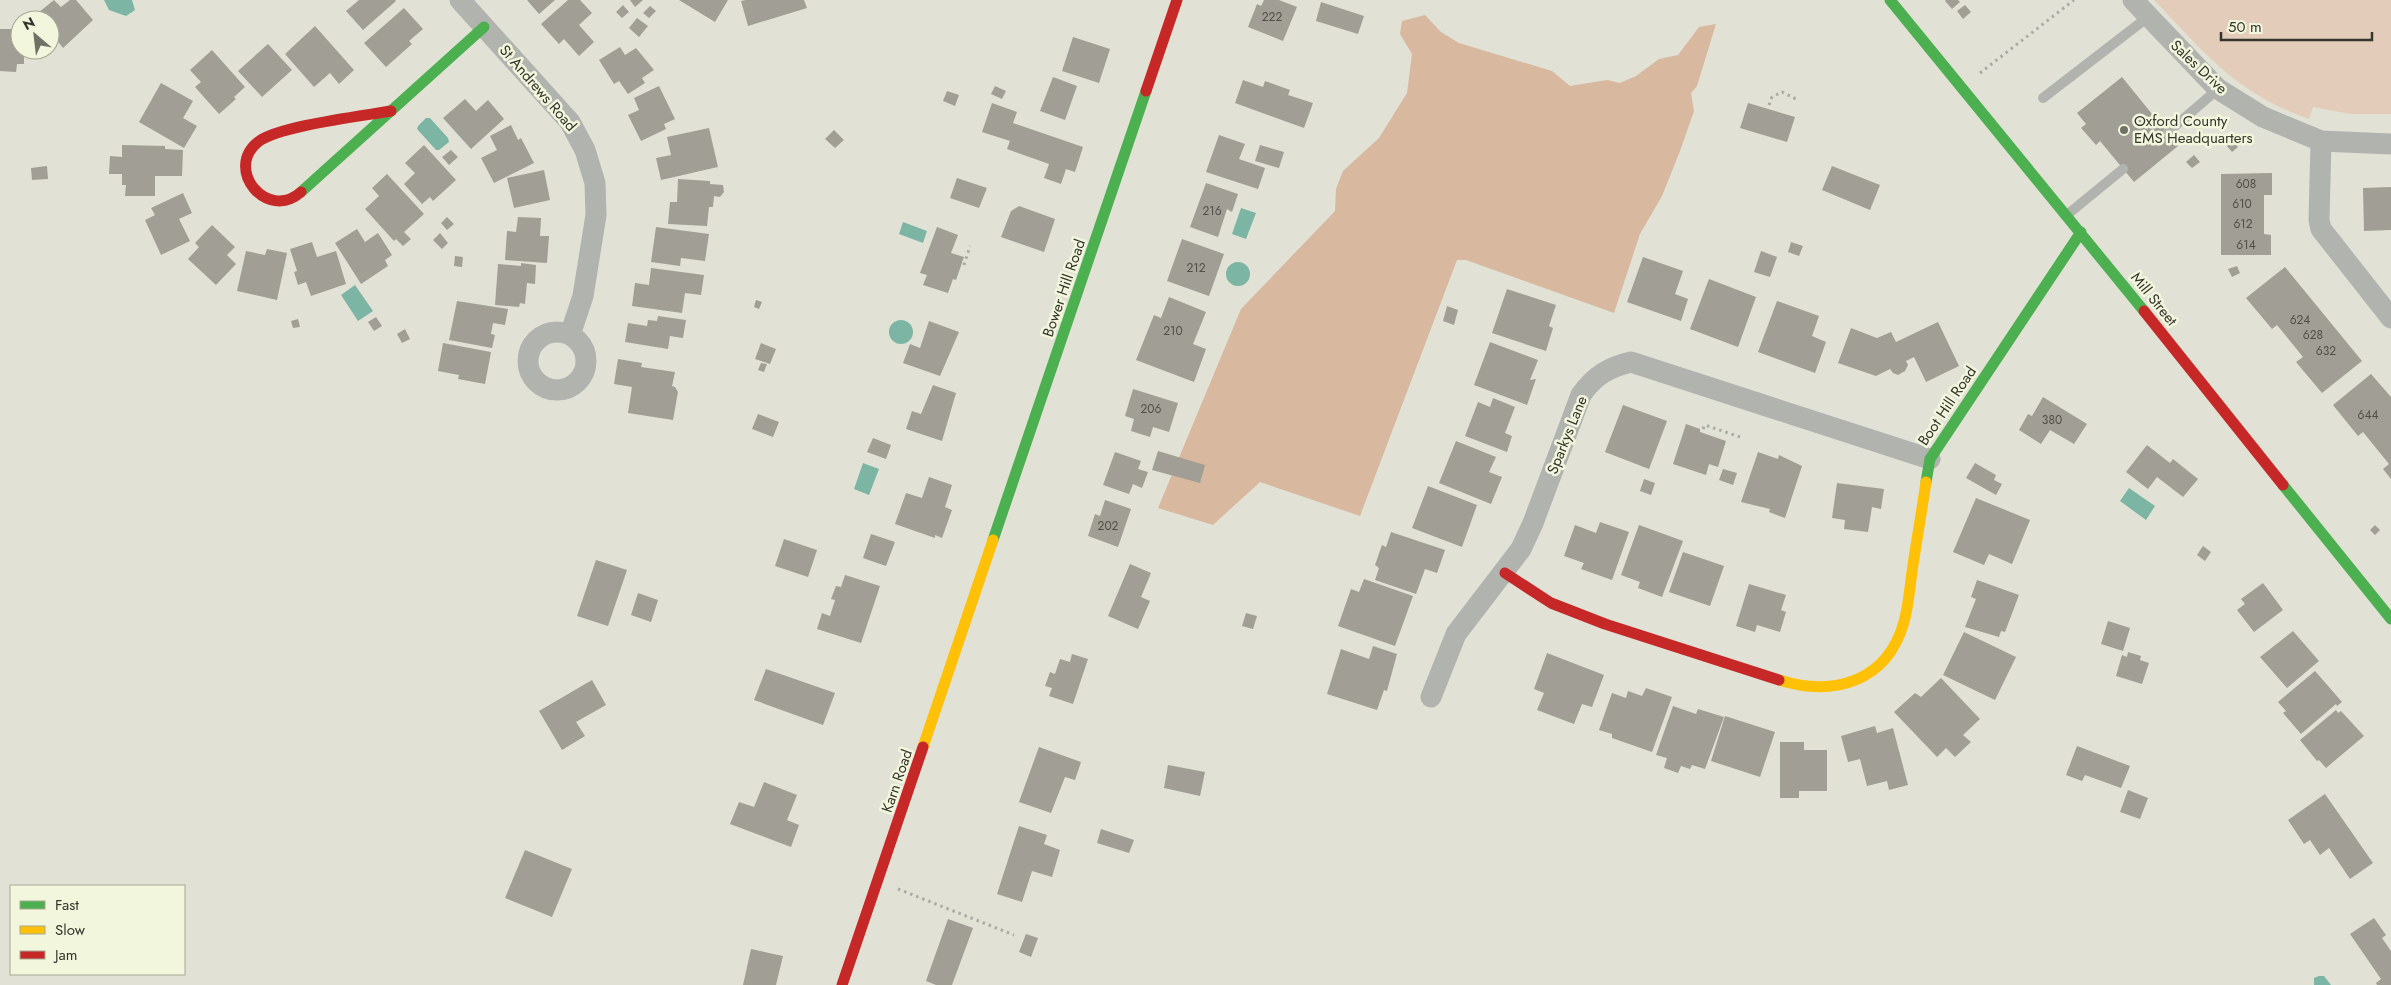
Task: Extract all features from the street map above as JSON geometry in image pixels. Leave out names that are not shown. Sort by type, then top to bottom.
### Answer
[{"type":"street","name":"St Andrews Road","points":[[460,0],[571,123],[585,150],[595,188],[596,216],[594,240],[583,296],[570,335]]},
{"type":"street","name":"Bower Hill Road","points":[[979,586],[1177,0]]},
{"type":"street","name":"Mill Street","points":[[1890,0],[2081,232],[2391,619]]},
{"type":"street","name":"Sales Drive","points":[[2133,0],[2218,89],[2263,117],[2322,141],[2391,144]]},
{"type":"street","points":[[391,111],[278,134],[260,141],[252,148],[246,165],[250,184],[263,198],[282,203],[292,200],[391,111],[484,27]]},
{"type":"street","points":[[2322,141],[2319,220],[2321,229],[2391,318]]},
{"type":"street","name":"Boot Hill Road","points":[[1505,572],[1551,603],[1605,624],[1812,690],[1857,681],[1887,658],[1898,641],[1904,622],[1930,459],[2081,232]]},
{"type":"street","name":"Sparkys Lane","points":[[1431,697],[1456,634],[1521,549],[1533,523],[1581,395],[1590,382],[1616,365],[1631,362],[1930,459]]},
{"type":"street","name":"Karn Road","points":[[842,985],[979,586]]},
{"type":"lane","points":[[2043,98],[2148,16]]},
{"type":"lane","points":[[2167,133],[2218,89]]},
{"type":"lane","points":[[2067,215],[2123,169]]},
{"type":"path","points":[[1962,87],[2074,0]]},
{"type":"path","points":[[1769,105],[1772,97],[1782,92],[1796,99]]},
{"type":"path","points":[[964,265],[970,246]]},
{"type":"path","points":[[1703,429],[1705,425],[1740,437]]},
{"type":"path","points":[[878,881],[1014,935]]},
{"type":"shaded area","points":[[2154,0],[2391,0],[2391,114],[2350,114],[2313,107],[2309,119],[2283,108],[2261,97],[2223,70]]},
{"type":"shaded area","points":[[1425,15],[1441,32],[1459,43],[1552,71],[1570,86],[1607,80],[1620,83],[1636,76],[1659,59],[1678,55],[1699,27],[1716,24],[1697,86],[1691,93],[1694,111],[1680,151],[1662,196],[1640,234],[1614,313],[1466,260],[1457,260],[1360,516],[1260,482],[1213,525],[1158,508],[1241,309],[1335,211],[1336,189],[1343,171],[1379,138],[1407,93],[1412,54],[1400,34],[1402,21]]},
{"type":"water","points":[[104,0],[132,0],[135,10],[126,16],[109,10]]},
{"type":"water","points":[[426,118],[430,118],[448,138],[449,142],[439,150],[436,150],[417,129]]},
{"type":"water","points":[[1241,208],[1256,213],[1246,239],[1232,234]]},
{"type":"water","points":[[903,222],[927,231],[923,243],[899,234]]},
{"type":"water","points":[[1238,262],[1247,265],[1250,274],[1247,283],[1238,286],[1229,283],[1226,274],[1229,265]]},
{"type":"water","points":[[355,285],[373,311],[358,321],[341,295]]},
{"type":"water","points":[[901,320],[909,324],[913,332],[909,340],[901,344],[893,340],[889,332],[893,324]]},
{"type":"water","points":[[863,463],[879,469],[869,495],[854,489]]},
{"type":"water","points":[[2129,488],[2155,506],[2146,520],[2120,501]]},
{"type":"water","points":[[2324,976],[2331,985],[2314,985],[2314,978]]},
{"type":"building","points":[[54,0],[61,7],[70,0],[76,0],[93,20],[63,48],[60,44],[60,10],[42,10]]},
{"type":"building","points":[[359,0],[396,1],[363,30],[346,11]]},
{"type":"building","points":[[527,0],[555,0],[539,14]]},
{"type":"building","points":[[568,0],[580,0],[592,13],[579,25],[594,42],[579,56],[564,39],[559,44],[541,24]]},
{"type":"building","points":[[630,0],[643,0],[635,7]]},
{"type":"building","points":[[679,0],[728,0],[715,22]]},
{"type":"building","points":[[804,0],[807,8],[748,26],[741,1]]},
{"type":"building","points":[[1264,0],[1279,0],[1297,7],[1283,41],[1248,27],[1257,4],[1261,6]]},
{"type":"building","points":[[1946,0],[1958,0],[1960,2],[1952,9]]},
{"type":"building","points":[[1321,2],[1364,16],[1358,34],[1316,21]]},
{"type":"building","points":[[623,5],[629,12],[622,18],[616,12]]},
{"type":"building","points":[[1965,5],[1971,12],[1963,19],[1957,11]]},
{"type":"building","points":[[650,6],[656,11],[649,18],[643,13]]},
{"type":"building","points":[[404,8],[423,29],[409,41],[412,44],[386,67],[364,43]]},
{"type":"building","points":[[637,18],[648,26],[639,37],[629,28]]},
{"type":"building","points":[[315,26],[354,70],[339,84],[330,73],[314,87],[285,54]]},
{"type":"building","points":[[0,29],[10,29],[10,60],[24,60],[24,64],[17,64],[16,72],[0,71]]},
{"type":"building","points":[[1073,37],[1110,49],[1099,83],[1062,71]]},
{"type":"building","points":[[268,44],[292,70],[262,97],[238,71]]},
{"type":"building","points":[[620,47],[625,55],[636,48],[654,70],[642,78],[645,83],[628,94],[619,81],[614,84],[599,60]]},
{"type":"building","points":[[212,50],[245,87],[234,97],[236,99],[219,114],[195,87],[201,82],[190,70]]},
{"type":"building","points":[[1053,77],[1077,86],[1065,120],[1040,111]]},
{"type":"building","name":"Oxford County EMS Headquarters","points":[[2122,77],[2178,146],[2134,182],[2100,141],[2096,145],[2081,128],[2086,124],[2077,113]]},
{"type":"building","points":[[1243,80],[1263,87],[1265,81],[1290,90],[1288,95],[1313,103],[1304,128],[1235,103]]},
{"type":"building","points":[[161,83],[193,101],[183,118],[197,126],[184,148],[139,122]]},
{"type":"building","points":[[659,86],[675,119],[664,124],[666,129],[641,141],[628,115],[639,110],[634,98]]},
{"type":"building","points":[[995,86],[1006,91],[1002,99],[991,94]]},
{"type":"building","points":[[947,91],[959,95],[955,106],[943,101]]},
{"type":"building","points":[[465,99],[476,111],[488,100],[504,119],[471,149],[443,118]]},
{"type":"building","points":[[992,103],[1017,112],[1013,123],[1083,147],[1075,172],[1066,169],[1061,184],[1044,178],[1049,164],[1007,149],[1010,141],[982,132]]},
{"type":"building","points":[[1748,103],[1795,117],[1787,142],[1740,128]]},
{"type":"building","points":[[511,125],[518,140],[521,138],[534,163],[494,183],[481,158],[497,150],[490,136]]},
{"type":"building","points":[[709,128],[718,167],[661,180],[656,158],[671,155],[667,137]]},
{"type":"building","points":[[834,130],[844,140],[835,148],[825,139]]},
{"type":"building","points":[[1219,135],[1245,144],[1239,159],[1265,168],[1258,189],[1206,172]]},
{"type":"building","points":[[2233,140],[2238,147],[2232,152],[2226,145]]},
{"type":"building","points":[[122,145],[165,146],[165,149],[183,150],[182,176],[155,176],[155,196],[125,196],[126,185],[122,185],[122,174],[109,174],[110,156],[122,157]]},
{"type":"building","points":[[424,145],[456,180],[433,201],[430,197],[422,204],[404,184],[415,173],[405,163]]},
{"type":"building","points":[[1260,145],[1284,152],[1279,168],[1255,161]]},
{"type":"building","points":[[451,150],[458,157],[449,165],[442,157]]},
{"type":"building","points":[[2194,155],[2200,162],[2192,168],[2186,162]]},
{"type":"building","points":[[47,166],[48,179],[32,180],[31,168]]},
{"type":"building","points":[[1832,166],[1880,185],[1870,210],[1822,190]]},
{"type":"building","points":[[544,170],[550,200],[514,208],[507,178]]},
{"type":"building","points":[[2272,173],[2272,195],[2264,195],[2264,234],[2271,235],[2271,255],[2221,255],[2221,174]]},
{"type":"building","points":[[387,174],[424,214],[404,232],[411,239],[403,246],[396,239],[394,241],[365,209],[379,196],[372,188]]},
{"type":"building","points":[[957,178],[987,188],[979,208],[950,198]]},
{"type":"building","points":[[678,179],[710,181],[710,184],[723,185],[724,192],[720,197],[714,196],[713,207],[709,207],[707,226],[668,224],[670,202],[677,202]]},
{"type":"building","points":[[1206,183],[1238,194],[1232,212],[1227,209],[1218,237],[1190,227]]},
{"type":"building","points":[[2391,187],[2391,230],[2364,231],[2363,188]]},
{"type":"building","points":[[183,193],[192,213],[179,219],[190,241],[161,255],[145,220],[155,215],[151,208]]},
{"type":"building","points":[[1019,206],[1055,219],[1044,252],[1001,237],[1011,211]]},
{"type":"building","points":[[447,217],[454,224],[447,230],[441,223]]},
{"type":"building","points":[[518,217],[541,218],[540,236],[549,236],[547,263],[505,260],[507,231],[516,232]]},
{"type":"building","points":[[212,225],[235,247],[227,255],[236,264],[216,285],[188,259],[199,247],[195,243]]},
{"type":"building","points":[[656,227],[709,234],[705,261],[681,258],[680,266],[651,262]]},
{"type":"building","points":[[937,227],[958,235],[951,253],[964,257],[956,280],[953,279],[948,293],[923,285],[927,275],[920,273]]},
{"type":"building","points":[[357,229],[365,242],[378,233],[392,255],[385,260],[388,266],[361,284],[335,243]]},
{"type":"building","points":[[440,233],[448,243],[442,249],[433,240]]},
{"type":"building","points":[[1182,239],[1224,254],[1209,296],[1167,281]]},
{"type":"building","points":[[312,242],[317,257],[336,251],[346,284],[311,296],[306,282],[298,285],[294,272],[297,271],[290,249]]},
{"type":"building","points":[[1791,242],[1803,246],[1799,256],[1788,252]]},
{"type":"building","points":[[267,249],[287,253],[277,300],[237,291],[246,251],[265,255]]},
{"type":"building","points":[[1761,251],[1777,257],[1770,277],[1754,272]]},
{"type":"building","points":[[455,256],[463,257],[462,267],[454,266]]},
{"type":"building","points":[[1643,257],[1683,271],[1675,294],[1688,299],[1681,321],[1627,302]]},
{"type":"building","points":[[521,263],[536,265],[535,284],[527,283],[525,304],[520,303],[519,307],[495,305],[498,264],[521,266]]},
{"type":"building","points":[[2237,266],[2240,273],[2232,277],[2228,269]]},
{"type":"building","points":[[2285,267],[2362,361],[2322,393],[2296,362],[2303,357],[2277,325],[2272,329],[2246,298]]},
{"type":"building","points":[[651,268],[704,275],[701,295],[685,293],[682,313],[632,306],[635,283],[649,285]]},
{"type":"building","points":[[1709,279],[1756,297],[1738,347],[1690,329]]},
{"type":"building","points":[[1507,289],[1556,305],[1549,326],[1553,328],[1546,351],[1492,333]]},
{"type":"building","points":[[1169,297],[1206,312],[1193,344],[1206,349],[1194,382],[1136,360],[1154,315],[1161,318]]},
{"type":"building","points":[[756,300],[762,302],[759,309],[754,307]]},
{"type":"building","points":[[457,301],[508,309],[505,325],[493,323],[491,334],[495,335],[492,348],[449,340]]},
{"type":"building","points":[[1777,301],[1819,316],[1812,336],[1826,342],[1815,373],[1758,352]]},
{"type":"building","points":[[1447,306],[1458,310],[1454,325],[1443,321]]},
{"type":"building","points":[[658,316],[686,320],[683,338],[670,336],[668,349],[625,342],[628,323],[647,326],[648,320],[657,321]]},
{"type":"building","points":[[376,317],[382,326],[374,331],[368,322]]},
{"type":"building","points":[[298,319],[300,327],[293,328],[291,321]]},
{"type":"building","points":[[929,321],[959,332],[940,376],[903,363],[910,344],[920,348]]},
{"type":"building","points":[[1938,322],[1959,366],[1926,382],[1914,357],[1906,361],[1908,365],[1905,371],[1898,375],[1890,369],[1876,376],[1838,363],[1851,328],[1877,338],[1891,332],[1896,342]]},
{"type":"building","points":[[405,329],[410,339],[402,343],[397,334]]},
{"type":"building","points":[[1490,342],[1538,360],[1530,380],[1536,379],[1527,405],[1474,385]]},
{"type":"building","points":[[443,343],[491,352],[485,384],[458,379],[459,375],[438,371]]},
{"type":"building","points":[[761,343],[776,349],[770,364],[755,359]]},
{"type":"building","points":[[618,359],[642,363],[641,367],[675,372],[672,386],[678,392],[673,420],[628,413],[632,387],[614,384]]},
{"type":"building","points":[[761,363],[767,364],[764,372],[758,370]]},
{"type":"building","points":[[2371,374],[2391,397],[2391,479],[2383,469],[2389,464],[2363,432],[2358,436],[2333,405]]},
{"type":"building","points":[[933,385],[956,393],[942,441],[906,429],[912,411],[921,414]]},
{"type":"building","points":[[1133,389],[1178,403],[1169,432],[1153,427],[1150,437],[1131,431],[1134,419],[1125,416]]},
{"type":"building","points":[[2043,397],[2087,424],[2074,444],[2050,430],[2041,444],[2019,430],[2028,414],[2032,416]]},
{"type":"building","points":[[1493,398],[1515,407],[1505,433],[1512,436],[1507,452],[1465,436],[1478,402],[1490,407]]},
{"type":"building","points":[[1623,405],[1667,421],[1649,469],[1605,452]]},
{"type":"building","points":[[758,414],[779,422],[773,437],[752,429]]},
{"type":"building","points":[[1686,424],[1700,429],[1700,432],[1726,441],[1718,467],[1709,464],[1706,475],[1673,464]]},
{"type":"building","points":[[873,438],[891,445],[886,459],[867,452]]},
{"type":"building","points":[[1456,441],[1496,457],[1489,472],[1502,477],[1491,504],[1439,483]]},
{"type":"building","points":[[2147,445],[2170,463],[2173,459],[2198,479],[2183,497],[2157,477],[2148,489],[2126,472]]},
{"type":"building","points":[[1158,451],[1205,465],[1200,483],[1152,470]]},
{"type":"building","points":[[1115,452],[1141,461],[1138,469],[1148,472],[1142,488],[1133,484],[1129,494],[1103,485]]},
{"type":"building","points":[[1758,452],[1778,459],[1779,455],[1802,466],[1785,518],[1769,512],[1770,509],[1741,502]]},
{"type":"building","points":[[1975,463],[1996,475],[1994,480],[2002,484],[1996,495],[1966,478]]},
{"type":"building","points":[[1723,469],[1737,473],[1733,485],[1719,480]]},
{"type":"building","points":[[929,477],[952,485],[945,507],[952,510],[942,538],[935,535],[935,538],[895,524],[906,493],[922,498]]},
{"type":"building","points":[[1644,479],[1655,483],[1651,495],[1640,491]]},
{"type":"building","points":[[1837,483],[1884,489],[1881,509],[1872,507],[1868,532],[1844,529],[1845,520],[1832,518]]},
{"type":"building","points":[[1428,486],[1477,505],[1462,547],[1412,528]]},
{"type":"building","points":[[1976,498],[2030,520],[2012,564],[1989,554],[1984,565],[1953,552]]},
{"type":"building","points":[[1105,500],[1131,509],[1118,547],[1088,536],[1095,514],[1100,516]]},
{"type":"building","points":[[1600,522],[1629,532],[1612,580],[1581,569],[1584,563],[1564,556],[1575,525],[1596,533]]},
{"type":"building","points":[[1639,525],[1683,541],[1662,597],[1638,588],[1640,582],[1621,575]]},
{"type":"building","points":[[2375,525],[2380,530],[2375,535],[2370,530]]},
{"type":"building","points":[[1391,532],[1445,550],[1437,573],[1425,569],[1416,594],[1375,580],[1379,568],[1375,565],[1382,545],[1386,547]]},
{"type":"building","points":[[871,534],[895,542],[886,566],[863,558]]},
{"type":"building","points":[[784,539],[817,550],[808,577],[775,566]]},
{"type":"building","points":[[2203,546],[2211,552],[2205,561],[2197,555]]},
{"type":"building","points":[[1683,552],[1724,566],[1710,606],[1669,592]]},
{"type":"building","points":[[596,560],[627,570],[608,626],[577,616]]},
{"type":"building","points":[[1130,564],[1151,573],[1141,597],[1150,601],[1138,629],[1108,616]]},
{"type":"building","points":[[845,575],[880,586],[861,643],[817,629],[822,613],[830,616],[835,600],[831,599],[836,586],[841,587]]},
{"type":"building","points":[[1364,579],[1413,596],[1395,646],[1338,626],[1351,589],[1359,592]]},
{"type":"building","points":[[1977,580],[2019,595],[2005,632],[2001,631],[1999,637],[1965,627],[1976,599],[1971,597]]},
{"type":"building","points":[[2263,583],[2283,610],[2254,632],[2237,610],[2245,604],[2241,599]]},
{"type":"building","points":[[1749,584],[1786,595],[1781,610],[1786,612],[1780,632],[1757,625],[1755,632],[1736,626]]},
{"type":"building","points":[[638,593],[658,600],[651,622],[631,615]]},
{"type":"building","points":[[1246,613],[1257,616],[1253,629],[1242,626]]},
{"type":"building","points":[[2108,621],[2130,628],[2123,651],[2101,644]]},
{"type":"building","points":[[2293,631],[2319,661],[2287,688],[2260,657]]},
{"type":"building","points":[[1964,632],[2016,657],[1995,700],[1943,675]]},
{"type":"building","points":[[1373,646],[1397,654],[1387,691],[1384,690],[1377,710],[1327,694],[1341,649],[1369,659]]},
{"type":"building","points":[[2128,652],[2141,656],[2140,660],[2149,663],[2142,684],[2116,676],[2122,655],[2127,657]]},
{"type":"building","points":[[1547,653],[1604,675],[1592,707],[1582,704],[1574,724],[1537,710],[1544,693],[1534,689]]},
{"type":"building","points":[[1072,654],[1088,659],[1073,704],[1049,696],[1052,688],[1045,686],[1050,672],[1055,674],[1060,659],[1070,662]]},
{"type":"building","points":[[766,669],[835,693],[823,725],[754,700]]},
{"type":"building","points":[[2315,671],[2342,702],[2337,706],[2336,704],[2301,734],[2283,713],[2286,711],[2278,702]]},
{"type":"building","points":[[1941,678],[1980,719],[1963,735],[1971,742],[1955,757],[1946,748],[1937,757],[1894,712],[1915,693],[1921,697]]},
{"type":"building","points":[[592,680],[606,705],[576,722],[585,736],[562,750],[539,711]]},
{"type":"building","points":[[1646,688],[1672,697],[1652,752],[1612,738],[1612,734],[1599,730],[1612,693],[1626,698],[1628,691],[1642,696]]},
{"type":"building","points":[[1673,706],[1696,714],[1698,709],[1724,717],[1705,769],[1692,765],[1690,769],[1681,766],[1678,773],[1664,768],[1667,758],[1656,755]]},
{"type":"building","points":[[2336,710],[2338,713],[2341,711],[2364,736],[2326,768],[2319,760],[2317,761],[2300,740]]},
{"type":"building","points":[[1725,716],[1775,732],[1760,777],[1711,761]]},
{"type":"building","points":[[1875,726],[1877,733],[1893,728],[1908,785],[1889,790],[1887,781],[1867,786],[1860,759],[1848,762],[1841,736]]},
{"type":"building","points":[[1780,742],[1804,742],[1804,750],[1827,750],[1827,791],[1799,791],[1799,798],[1780,798]]},
{"type":"building","points":[[2077,746],[2130,766],[2121,788],[2085,775],[2082,781],[2066,775]]},
{"type":"building","points":[[1039,747],[1081,762],[1075,780],[1065,777],[1051,813],[1019,802]]},
{"type":"building","points":[[1168,765],[1205,772],[1200,796],[1164,788]]},
{"type":"building","points":[[764,782],[797,795],[787,820],[799,825],[791,847],[730,824],[739,802],[754,807]]},
{"type":"building","points":[[2128,790],[2148,798],[2140,819],[2120,812]]},
{"type":"building","points":[[2325,794],[2373,863],[2350,879],[2329,848],[2320,855],[2310,840],[2304,844],[2288,820]]},
{"type":"building","points":[[1019,826],[1047,835],[1044,844],[1060,850],[1052,877],[1032,871],[1022,902],[997,894]]},
{"type":"building","points":[[1101,829],[1134,840],[1129,853],[1097,843]]},
{"type":"building","points":[[525,850],[572,869],[552,917],[505,898]]},
{"type":"building","points":[[2374,918],[2386,935],[2382,938],[2391,951],[2391,985],[2377,985],[2376,983],[2381,979],[2350,934]]},
{"type":"building","points":[[948,919],[973,928],[952,985],[936,985],[926,981]]},
{"type":"building","points":[[1026,934],[1038,938],[1031,957],[1019,952]]},
{"type":"building","points":[[751,949],[783,956],[776,985],[743,985]]},
{"type":"traffic: fast","points":[[1890,0],[2144,311]]},
{"type":"traffic: fast","points":[[301,192],[484,27]]},
{"type":"traffic: fast","points":[[993,540],[1146,91]]},
{"type":"traffic: fast","points":[[1926,482],[1930,459],[2081,232]]},
{"type":"traffic: fast","points":[[2283,485],[2391,619]]},
{"type":"traffic: slow","points":[[1779,680],[1819,687],[1838,685],[1856,680],[1871,671],[1885,659],[1896,642],[1906,615],[1926,482]]},
{"type":"traffic: slow","points":[[923,747],[993,540]]},
{"type":"traffic: jam","points":[[1146,91],[1177,0]]},
{"type":"traffic: jam","points":[[301,192],[288,200],[275,201],[263,196],[254,188],[248,178],[246,165],[249,153],[258,142],[268,136],[301,126],[391,111]]},
{"type":"traffic: jam","points":[[2144,311],[2283,485]]},
{"type":"traffic: jam","points":[[1505,573],[1551,603],[1605,624],[1779,680]]},
{"type":"traffic: jam","points":[[842,985],[923,747]]},
{"type":"place","name":"Oxford County EMS Headquarters","points":[[2124,130]]}]
